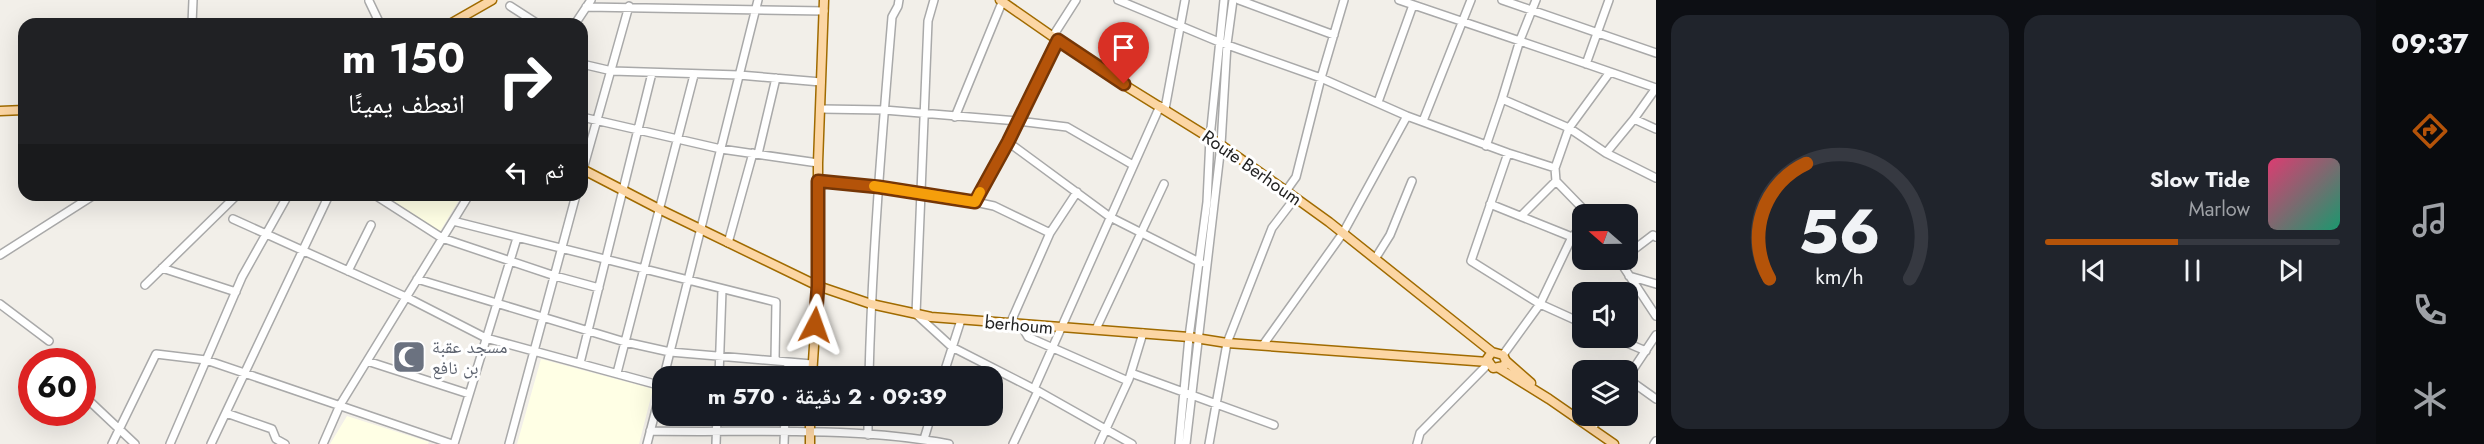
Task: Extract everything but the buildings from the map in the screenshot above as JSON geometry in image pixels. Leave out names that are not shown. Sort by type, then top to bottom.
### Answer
[{"type":"main road","points":[[460,18],[492,0]]},
{"type":"main road","points":[[812,364],[818,286],[818,163],[824,0]]},
{"type":"main road","name":"Route Berhoum","points":[[1002,1],[1105,73],[1221,145],[1286,191],[1343,233],[1492,352]]},
{"type":"main road","points":[[0,111],[18,110]]},
{"type":"main road","name":"berhoum","points":[[588,173],[818,286],[871,304],[916,314],[961,320],[1096,329],[1193,337],[1227,343],[1488,363],[1549,399]]},
{"type":"main road","points":[[1488,363],[1488,355],[1492,352],[1504,358],[1549,399],[1614,444]]},
{"type":"main road","points":[[1499,368],[1504,366],[1504,358]]},
{"type":"main road","points":[[810,426],[810,444]]},
{"type":"street","points":[[192,18],[193,0]]},
{"type":"street","points":[[579,18],[591,0]]},
{"type":"street","points":[[648,8],[651,0]]},
{"type":"street","points":[[667,366],[758,0]]},
{"type":"street","points":[[869,366],[871,304],[884,110],[892,17],[898,6],[898,0]]},
{"type":"street","points":[[934,0],[928,21],[916,314],[952,347],[1036,390],[1132,444]]},
{"type":"street","points":[[975,202],[1008,142],[1055,38],[1076,0]]},
{"type":"street","points":[[1118,0],[1223,43],[1321,78],[1407,116],[1486,146],[1555,168]]},
{"type":"street","points":[[1012,444],[1133,165],[1162,107],[1185,0]]},
{"type":"street","points":[[1193,337],[1206,265],[1221,145],[1224,0]]},
{"type":"street","points":[[1179,444],[1187,394],[1199,261],[1207,202],[1210,138],[1223,43],[1233,0]]},
{"type":"street","points":[[1239,0],[1334,35]]},
{"type":"street","points":[[1286,191],[1296,177],[1344,0]]},
{"type":"street","points":[[1401,0],[1656,88],[1606,153]]},
{"type":"street","points":[[1423,121],[1472,0]]},
{"type":"street","points":[[1502,0],[1656,53]]},
{"type":"street","points":[[1486,146],[1520,40],[1536,0]]},
{"type":"street","points":[[1586,64],[1609,0]]},
{"type":"street","points":[[369,1],[377,18]]},
{"type":"street","points":[[955,117],[1002,1]]},
{"type":"street","points":[[1378,102],[1413,5]]},
{"type":"street","points":[[510,6],[529,18]]},
{"type":"street","points":[[588,149],[629,6]]},
{"type":"street","points":[[586,7],[824,11]]},
{"type":"street","points":[[588,65],[612,71],[739,75],[821,82]]},
{"type":"street","points":[[1578,204],[1556,181],[1555,168],[1569,128],[1610,72]]},
{"type":"street","points":[[580,363],[652,73]]},
{"type":"street","points":[[617,373],[694,75]]},
{"type":"street","points":[[728,243],[777,78]]},
{"type":"street","points":[[1502,99],[1569,128],[1606,153],[1656,178]]},
{"type":"street","points":[[820,109],[924,113],[1018,121],[1067,128],[1133,165]]},
{"type":"street","points":[[1263,345],[1343,233],[1407,116]]},
{"type":"street","points":[[588,119],[721,149],[818,163]]},
{"type":"street","points":[[1634,119],[1656,129]]},
{"type":"street","points":[[1008,142],[1110,217],[1206,265]]},
{"type":"street","points":[[1508,153],[1472,261],[1540,304],[1572,318]]},
{"type":"street","points":[[818,181],[879,187],[994,206],[1050,233]]},
{"type":"street","points":[[1375,259],[1390,235],[1412,181]]},
{"type":"street","points":[[1521,216],[1556,181]]},
{"type":"street","points":[[1096,329],[1164,184]]},
{"type":"street","points":[[1010,324],[1050,233],[1077,192]]},
{"type":"street","points":[[1209,444],[1227,343],[1272,228],[1295,198]]},
{"type":"street","points":[[0,255],[85,201]]},
{"type":"street","points":[[145,285],[231,201]]},
{"type":"street","points":[[170,444],[236,292],[264,234],[284,201]]},
{"type":"street","points":[[211,444],[326,201]]},
{"type":"street","points":[[384,201],[442,238],[555,276],[599,288]]},
{"type":"street","points":[[323,444],[340,405],[465,201]]},
{"type":"street","points":[[509,444],[574,201]]},
{"type":"street","points":[[1490,204],[1572,237],[1540,304],[1504,358]]},
{"type":"street","points":[[233,219],[406,297],[486,338],[617,373],[652,379]]},
{"type":"street","points":[[453,222],[776,302],[775,360]]},
{"type":"street","points":[[348,271],[371,225]]},
{"type":"street","points":[[1638,246],[1653,235],[1656,237]]},
{"type":"street","points":[[112,444],[156,354],[206,360],[246,372],[438,442],[453,444],[517,238]]},
{"type":"street","points":[[162,268],[236,292]]},
{"type":"street","points":[[1625,270],[1656,316]]},
{"type":"street","points":[[1629,276],[1656,284]]},
{"type":"street","points":[[417,279],[625,342],[670,352],[812,364]]},
{"type":"street","points":[[719,366],[722,290]]},
{"type":"street","points":[[0,304],[49,341]]},
{"type":"street","points":[[946,366],[961,320]]},
{"type":"street","points":[[1021,325],[1028,337],[1128,381]]},
{"type":"street","points":[[1099,444],[1128,381],[1143,333]]},
{"type":"street","points":[[1638,363],[1656,336]]},
{"type":"street","points":[[1638,348],[1646,351]]},
{"type":"street","points":[[367,361],[469,394]]},
{"type":"street","points":[[788,362],[788,366]]},
{"type":"street","points":[[1417,444],[1420,433],[1488,363]]},
{"type":"street","points":[[1131,373],[1274,426]]},
{"type":"street","points":[[1638,386],[1656,399]]},
{"type":"street","points":[[1186,444],[1187,394]]},
{"type":"street","points":[[96,407],[135,444]]},
{"type":"street","points":[[226,413],[272,429],[274,441],[285,444]]},
{"type":"street","points":[[647,444],[652,426]]},
{"type":"street","points":[[716,444],[717,426]]},
{"type":"street","points":[[784,426],[784,444]]},
{"type":"street","points":[[868,426],[868,435]]},
{"type":"street","points":[[924,439],[928,426]]},
{"type":"street","points":[[651,431],[868,435],[924,439],[950,444]]},
{"type":"shaded area","points":[[391,201],[458,201],[439,233]]},
{"type":"shaded area","points":[[541,359],[652,389],[639,444],[517,444]]},
{"type":"shaded area","points":[[347,416],[429,442],[428,444],[330,444]]},
{"type":"slow traffic","points":[[874,186],[975,202],[980,192]]},
{"type":"place","name":"مسجد عقبة بن نافع","points":[[409,357]]},
{"type":"route","points":[[815,325],[818,286],[818,181],[879,187],[975,202],[1008,142],[1058,40],[1124,84]]}]
